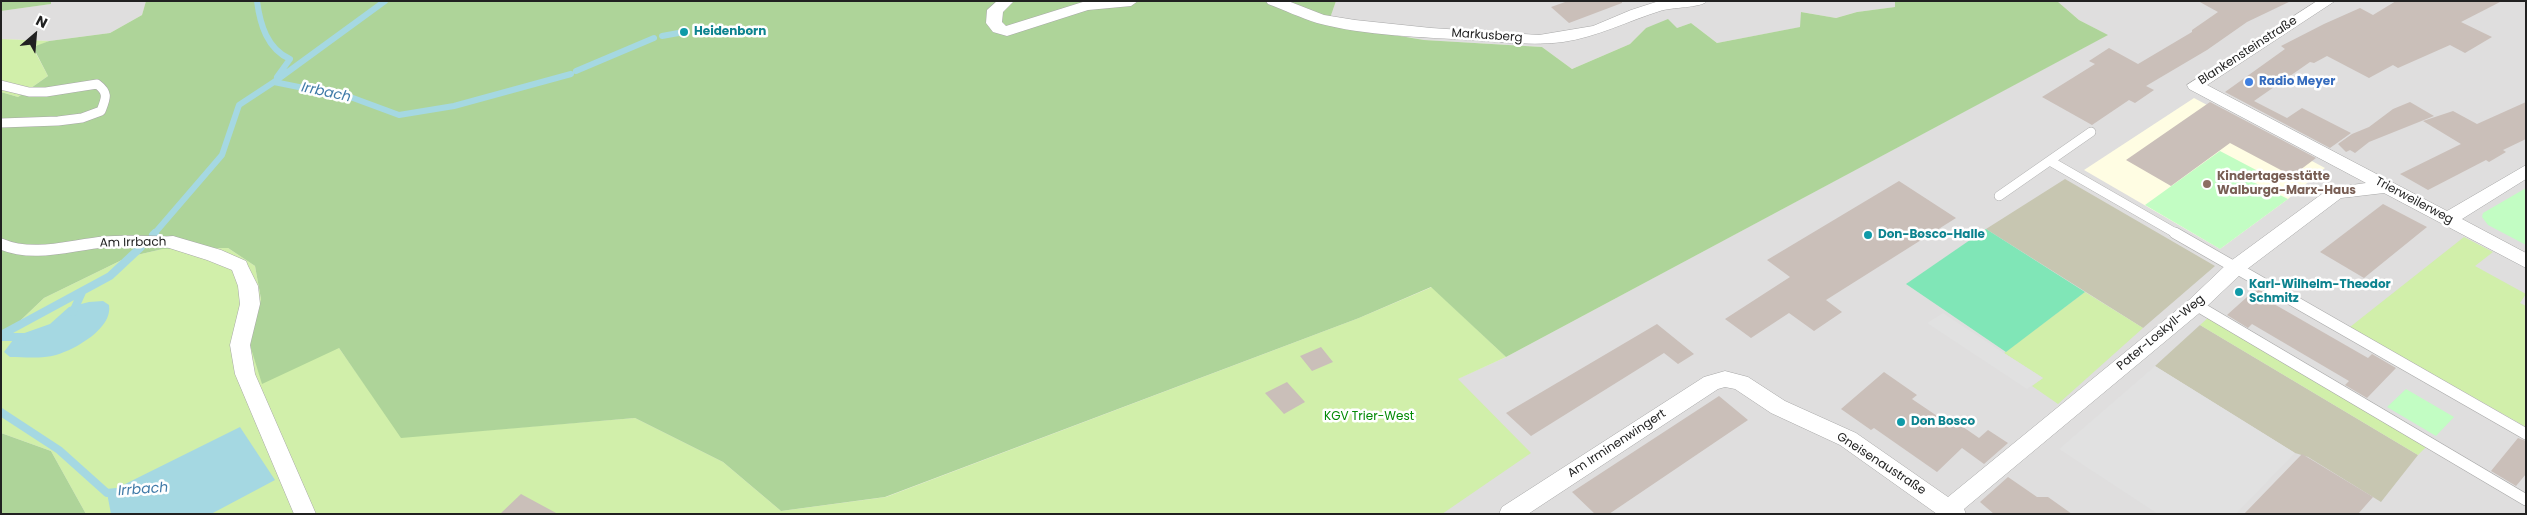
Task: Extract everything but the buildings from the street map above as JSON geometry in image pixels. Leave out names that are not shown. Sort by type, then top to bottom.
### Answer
[{"type":"street","points":[[1007,1],[995,10],[994,23],[999,29],[1007,31],[1086,6],[1131,1]]},
{"type":"street","name":"Markusberg","points":[[1273,1],[1322,19],[1354,24],[1431,33],[1539,40],[1565,37],[1598,29],[1636,13],[1669,3],[1700,1]]},
{"type":"street","name":"Blankensteinstraße","points":[[2195,85],[2328,1]]},
{"type":"street","name":"Trierweilerweg","points":[[2195,85],[2526,261]]},
{"type":"street","points":[[2448,219],[2526,171]]},
{"type":"street","name":"Pater-Loskyll-Weg","points":[[1952,512],[2003,462],[2196,305],[2235,268],[2336,192],[2388,187]]},
{"type":"street","name":"Am Irrbach","points":[[172,242],[239,266],[248,286],[250,304],[240,345],[245,374],[306,514]]},
{"type":"street","name":"Gneisenaustraße","points":[[1725,379],[1741,384],[1778,408],[1848,439],[1952,512]]},
{"type":"street","name":"Am Irminenwingert","points":[[1510,514],[1711,383],[1725,379]]},
{"type":"lane","points":[[1,85],[29,92],[46,92],[97,84],[105,90],[107,97],[101,111],[82,118],[58,121],[1,123]]},
{"type":"lane","points":[[1999,196],[2091,132]]},
{"type":"lane","points":[[2050,161],[2526,434]]},
{"type":"lane","name":"Am Irrbach","points":[[1,244],[9,249],[52,250],[103,242],[172,242]]},
{"type":"lane","points":[[2196,305],[2526,500]]},
{"type":"shaded area","points":[[51,1],[146,1],[142,15],[110,33],[49,41],[1,39],[1,11],[50,4]]},
{"type":"shaded area","points":[[1336,1],[1895,1],[1896,7],[1857,12],[1836,18],[1801,12],[1801,27],[1717,43],[1691,23],[1677,28],[1646,28],[1630,44],[1572,69],[1542,47],[1424,40],[1328,24]]},
{"type":"shaded area","points":[[2057,1],[2526,1],[2526,514],[1441,514],[1457,379],[1506,357],[2107,35],[2079,20]]},
{"type":"shaded area","name":"Kindertagesstätte Walburga-Marx-Haus","points":[[2194,98],[2325,168],[2288,199],[2220,249],[2084,170]]},
{"type":"shaded area","points":[[2065,179],[2215,266],[2143,328],[1986,229]]},
{"type":"shaded area","points":[[1943,313],[2043,378],[2027,389],[1927,323]]},
{"type":"shaded area","points":[[2200,325],[2418,455],[2381,502],[2308,457],[2295,453],[2155,366]]},
{"type":"shaded area","points":[[2155,366],[2295,453],[2236,514],[2158,514],[2059,449]]},
{"type":"green space","points":[[1,1],[51,1],[51,4],[1,11]]},
{"type":"green space","points":[[146,1],[1336,1],[1328,24],[1424,40],[1542,47],[1572,69],[1630,44],[1646,28],[1668,19],[1677,28],[1691,23],[1717,43],[1800,27],[1801,12],[1836,18],[1857,12],[1895,7],[1895,1],[2057,1],[2079,20],[2108,35],[1506,357],[1431,287],[1359,318],[885,497],[781,511],[723,462],[635,418],[401,438],[339,348],[262,384],[250,345],[261,299],[255,266],[228,248],[163,249],[128,257],[44,298],[1,339],[1,92],[18,97],[48,76],[33,47],[49,41],[110,33],[142,15]]},
{"type":"green space","points":[[1,39],[49,41],[33,48],[48,76],[18,97],[1,92]]},
{"type":"green space","points":[[2220,151],[2258,171],[2247,179],[2288,199],[2220,249],[2145,205]]},
{"type":"green space","points":[[2526,188],[2526,245],[2488,225],[2482,217],[2483,213]]},
{"type":"green space","points":[[1986,229],[2085,292],[2006,352],[1906,284]]},
{"type":"green space","points":[[2464,237],[2493,252],[2475,266],[2526,294],[2520,303],[2526,306],[2526,427],[2350,327]]},
{"type":"green space","name":"KGV Trier-West","points":[[228,248],[255,266],[261,299],[250,345],[339,348],[402,437],[635,418],[723,462],[781,511],[886,497],[1359,318],[1432,287],[1506,357],[1458,379],[1531,453],[1442,514],[86,514],[51,451],[1,433],[1,339],[44,298],[128,257],[163,249]]},
{"type":"green space","points":[[2085,292],[2143,328],[2058,404],[2032,386],[2043,378],[2004,353]]},
{"type":"green space","points":[[2209,317],[2427,446],[2418,455],[2200,325]]},
{"type":"green space","points":[[2406,389],[2454,417],[2436,436],[2387,407]]},
{"type":"green space","points":[[1,433],[51,451],[86,514],[1,514]]},
{"type":"water","points":[[103,301],[109,305],[109,314],[99,329],[83,343],[51,356],[10,357],[4,352],[16,336],[50,324],[69,307]]},
{"type":"water","points":[[240,427],[275,480],[211,514],[111,514],[107,493]]},
{"type":"waterway","points":[[257,1],[266,35],[276,49],[290,59],[277,77]]},
{"type":"waterway","points":[[274,82],[385,1]]},
{"type":"waterway","name":"Irrbach","points":[[662,36],[684,32]]},
{"type":"waterway","name":"Irrbach","points":[[576,71],[654,38]]},
{"type":"waterway","name":"Irrbach","points":[[274,82],[353,98],[399,115],[454,106],[571,74]]},
{"type":"waterway","name":"Irrbach","points":[[154,234],[222,155],[239,105],[274,82]]},
{"type":"waterway","name":"Irrbach","points":[[1,335],[110,276],[141,247]]},
{"type":"waterway","points":[[73,312],[82,292]]},
{"type":"waterway","points":[[1,337],[24,337]]},
{"type":"waterway","name":"Irrbach","points":[[1,412],[59,450],[107,493],[116,492]]},
{"type":"place","name":"Heidenborn","points":[[684,32]]},
{"type":"place","name":"Radio Meyer","points":[[2249,82]]},
{"type":"place","name":"Kindertagesstätte Walburga-Marx-Haus","points":[[2207,184]]},
{"type":"place","name":"Don-Bosco-Halle","points":[[1868,235]]},
{"type":"place","name":"Karl-Wilhelm-Theodor Schmitz","points":[[2239,292]]},
{"type":"place","name":"Don Bosco","points":[[1901,422]]}]
